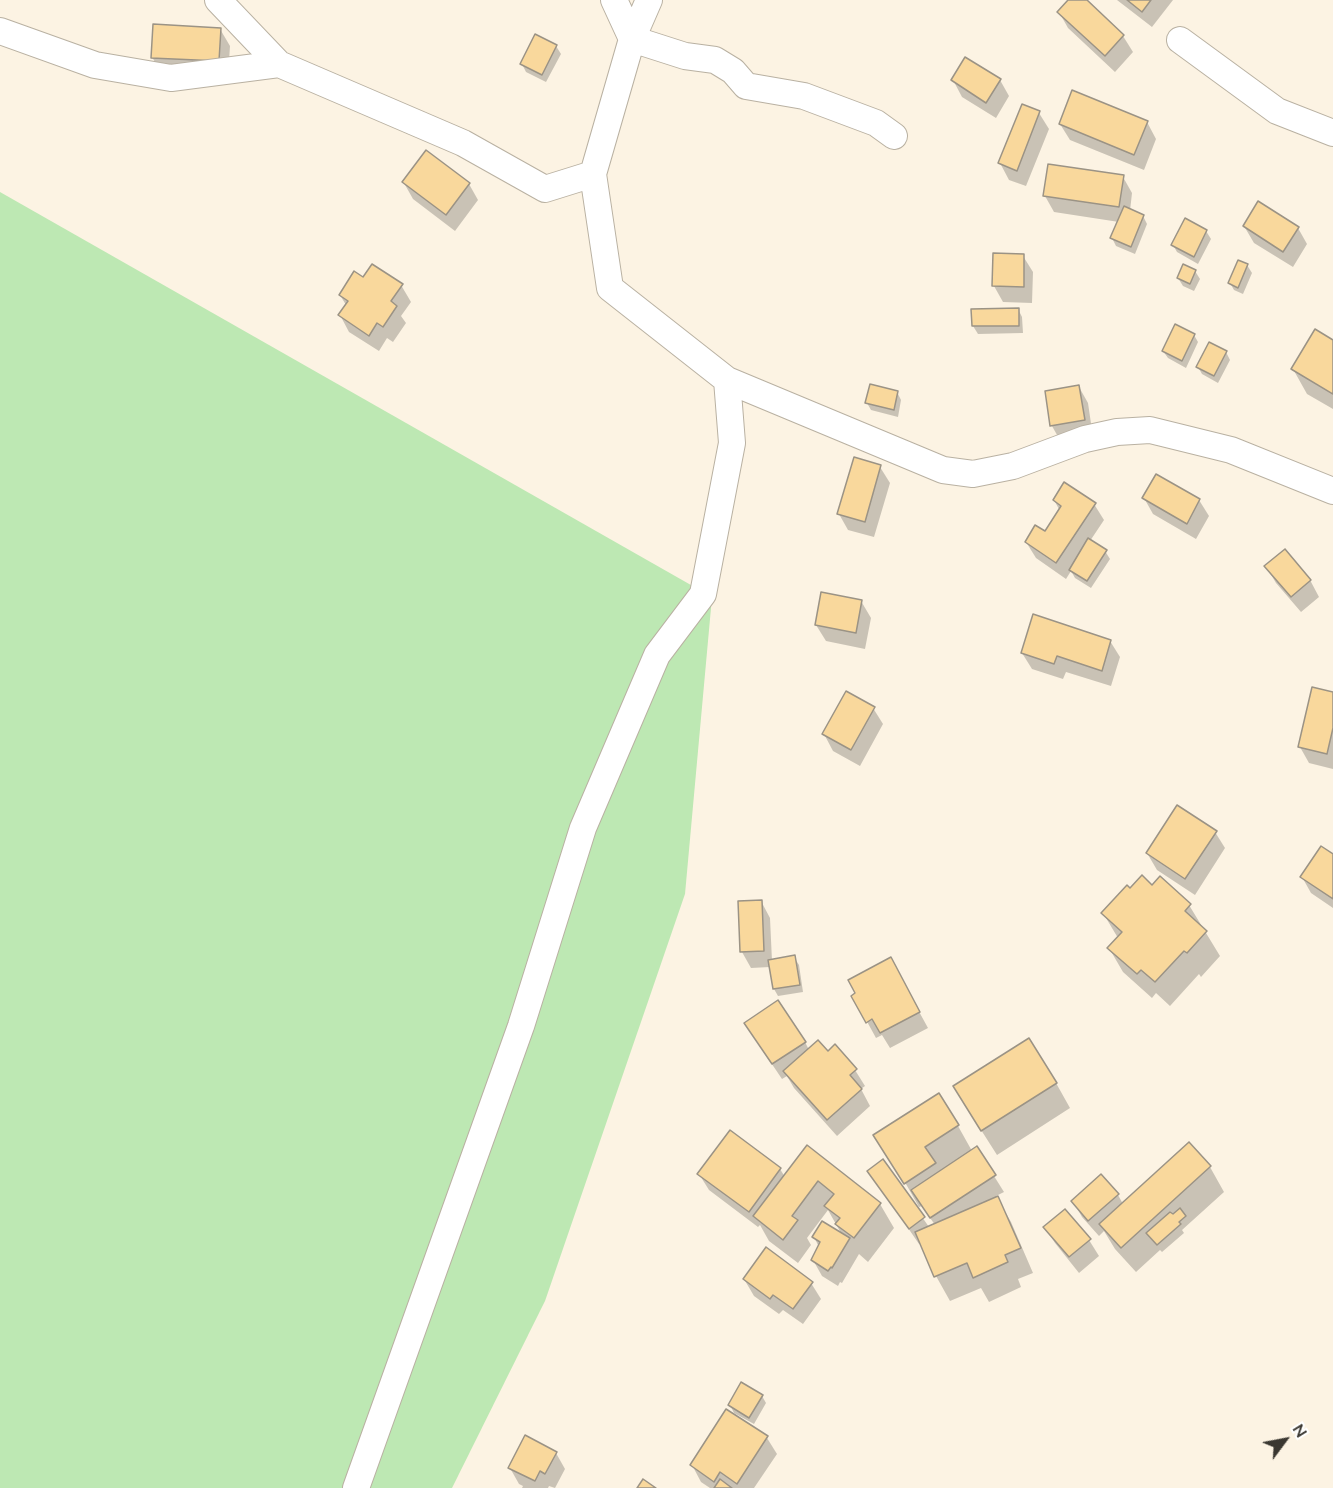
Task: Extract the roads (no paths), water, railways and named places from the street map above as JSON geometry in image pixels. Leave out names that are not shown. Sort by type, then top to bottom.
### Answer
[{"type":"street","points":[[218,0],[279,64],[463,142],[545,189],[593,174]]},
{"type":"street","points":[[614,0],[632,39],[685,56],[715,60],[733,71],[746,86],[804,96],[876,123],[894,136]]},
{"type":"street","points":[[649,0],[632,39],[593,174],[610,288],[727,380],[943,470],[973,474],[1013,466],[1085,439],[1117,432],[1150,430],[1231,450],[1333,491]]},
{"type":"street","points":[[0,31],[96,65],[171,78],[279,64]]},
{"type":"street","points":[[1180,40],[1277,111],[1333,134]]},
{"type":"street","points":[[356,1488],[521,1026],[583,828],[657,655],[703,594],[732,443],[727,380]]}]
